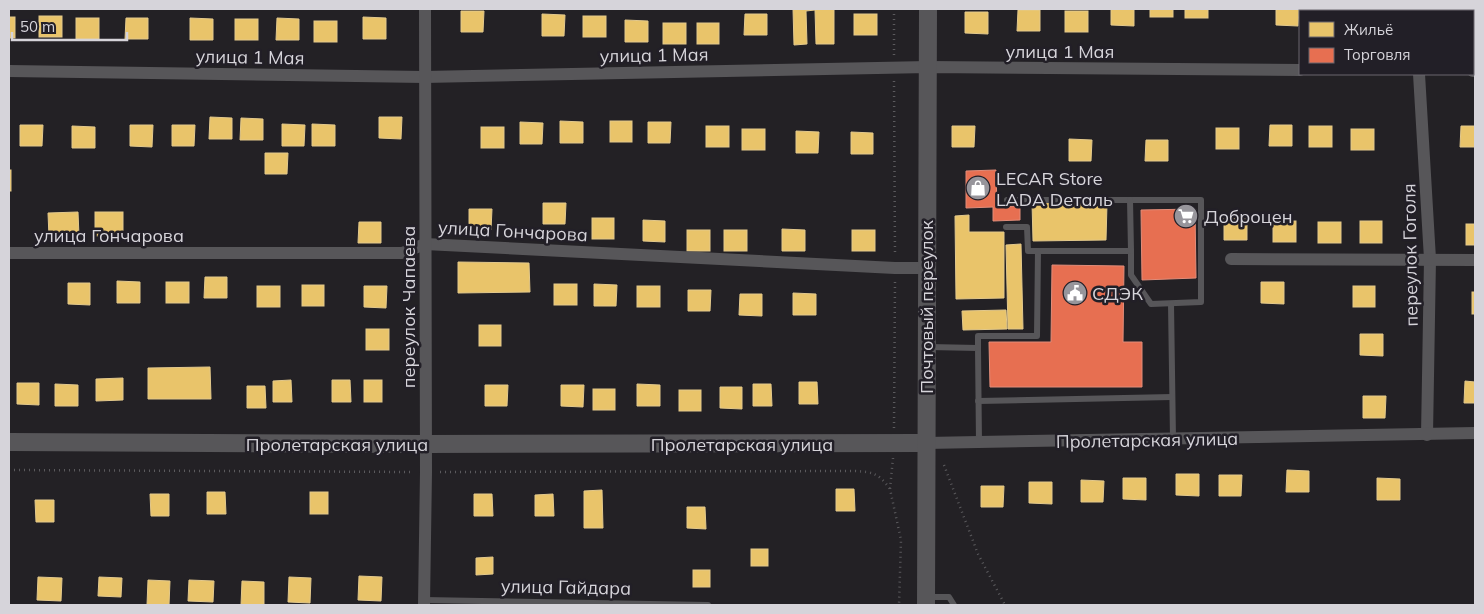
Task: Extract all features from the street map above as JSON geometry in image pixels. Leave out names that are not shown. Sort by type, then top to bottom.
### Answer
[{"type":"main road","name":"Почтовый переулок","points":[[926,601],[930,443],[926,347],[928,9]]},
{"type":"main road","name":"Пролетарская улица","points":[[9,442],[894,445],[930,443]]},
{"type":"street","name":"переулок Чапаева","points":[[424,9],[426,472],[424,602]]},
{"type":"street","name":"улица 1 Мая","points":[[9,71],[424,77],[928,67],[1299,70]]},
{"type":"street","name":"переулок Гоголя","points":[[1419,75],[1430,259],[1427,435]]},
{"type":"street","name":"улица Гончарова","points":[[9,253],[402,253],[425,244],[926,268]]},
{"type":"street","points":[[1230,259],[1475,260]]},
{"type":"street","name":"Пролетарская улица","points":[[930,443],[1475,433]]},
{"type":"lane","points":[[1007,200],[1130,200],[1201,200],[1201,302],[1151,304],[1131,275],[1130,200]]},
{"type":"lane","points":[[1006,227],[1027,227],[1028,251],[1130,251]]},
{"type":"lane","points":[[979,442],[978,336],[1037,336],[1038,251]]},
{"type":"lane","points":[[1172,304],[1173,439]]},
{"type":"lane","points":[[926,347],[978,348]]},
{"type":"lane","points":[[978,401],[1172,397]]},
{"type":"lane","points":[[926,601],[949,597],[954,605]]},
{"type":"lane","name":"улица Гайдара","points":[[424,602],[708,605]]},
{"type":"path","points":[[894,9],[894,445],[890,489],[901,540],[899,605]]},
{"type":"path","points":[[930,443],[978,554],[1005,605]]},
{"type":"path","points":[[9,470],[426,472],[855,470],[871,472],[882,477],[890,489]]},
{"type":"building: Жильё","points":[[793,9],[834,9],[834,44],[816,44],[815,10],[806,11],[807,44],[794,45]]},
{"type":"building: Жильё","points":[[1111,9],[1134,9],[1134,26],[1111,25]]},
{"type":"building: Жильё","points":[[1150,9],[1173,9],[1173,17],[1150,17]]},
{"type":"building: Жильё","points":[[1185,9],[1208,9],[1208,18],[1185,18]]},
{"type":"building: Жильё","points":[[1276,9],[1299,9],[1298,26],[1276,25]]},
{"type":"building: Жильё","points":[[1352,9],[1374,9],[1374,10]]},
{"type":"building: Жильё","points":[[1018,10],[1040,10],[1040,31],[1017,31]]},
{"type":"building: Жильё","points":[[1474,10],[1475,10],[1474,31]]},
{"type":"building: Жильё","points":[[461,11],[484,11],[483,32],[461,32]]},
{"type":"building: Жильё","points":[[1065,11],[1088,11],[1088,32],[1065,32]]},
{"type":"building: Жильё","points":[[965,12],[988,12],[988,34],[965,33]]},
{"type":"building: Жильё","points":[[542,14],[565,15],[564,36],[542,36]]},
{"type":"building: Жильё","points":[[745,14],[767,14],[767,35],[744,35]]},
{"type":"building: Жильё","points":[[854,14],[877,14],[877,35],[854,35]]},
{"type":"building: Жильё","points":[[39,16],[62,16],[62,37],[39,37]]},
{"type":"building: Жильё","points":[[583,16],[606,16],[606,37],[583,37]]},
{"type":"building: Жильё","points":[[9,17],[15,17],[15,38],[9,38]]},
{"type":"building: Жильё","points":[[363,17],[386,18],[386,39],[363,39]]},
{"type":"building: Жильё","points":[[76,18],[99,18],[99,39],[76,39]]},
{"type":"building: Жильё","points":[[126,18],[148,18],[148,39],[125,39]]},
{"type":"building: Жильё","points":[[190,18],[213,19],[213,40],[190,40]]},
{"type":"building: Жильё","points":[[277,18],[299,19],[299,40],[276,40]]},
{"type":"building: Жильё","points":[[235,19],[258,19],[258,40],[235,40]]},
{"type":"building: Жильё","points":[[625,20],[648,21],[648,42],[625,42]]},
{"type":"building: Жильё","points":[[314,21],[337,21],[337,42],[314,42]]},
{"type":"building: Жильё","points":[[663,23],[686,23],[686,44],[663,44]]},
{"type":"building: Жильё","points":[[697,23],[719,23],[719,44],[697,44]]},
{"type":"building: Жильё","points":[[210,117],[232,118],[232,139],[209,139]]},
{"type":"building: Жильё","points":[[379,117],[402,117],[401,139],[379,138]]},
{"type":"building: Жильё","points":[[241,118],[263,119],[263,140],[240,140]]},
{"type":"building: Жильё","points":[[560,121],[583,122],[583,143],[560,143]]},
{"type":"building: Жильё","points":[[610,121],[632,121],[632,142],[610,142]]},
{"type":"building: Жильё","points":[[520,122],[543,123],[542,144],[520,144]]},
{"type":"building: Жильё","points":[[648,122],[671,122],[670,143],[648,143]]},
{"type":"building: Жильё","points":[[282,124],[305,125],[304,146],[282,146]]},
{"type":"building: Жильё","points":[[312,124],[335,125],[335,146],[312,146]]},
{"type":"building: Жильё","points":[[20,125],[43,125],[42,146],[20,146]]},
{"type":"building: Жильё","points":[[130,125],[153,125],[152,147],[130,146]]},
{"type":"building: Жильё","points":[[172,125],[195,125],[194,146],[172,146]]},
{"type":"building: Жильё","points":[[1270,125],[1292,125],[1292,146],[1269,146]]},
{"type":"building: Жильё","points":[[72,126],[95,127],[95,148],[72,148]]},
{"type":"building: Жильё","points":[[706,126],[729,126],[729,147],[706,147]]},
{"type":"building: Жильё","points":[[952,126],[975,126],[974,147],[952,147]]},
{"type":"building: Жильё","points":[[1309,126],[1332,126],[1332,147],[1309,147]]},
{"type":"building: Жильё","points":[[1461,126],[1475,126],[1475,147],[1460,147]]},
{"type":"building: Жильё","points":[[481,127],[504,127],[504,148],[481,148]]},
{"type":"building: Жильё","points":[[1216,128],[1239,128],[1239,149],[1216,149]]},
{"type":"building: Жильё","points":[[742,129],[765,129],[765,150],[742,150]]},
{"type":"building: Жильё","points":[[1351,129],[1374,129],[1374,150],[1351,150]]},
{"type":"building: Жильё","points":[[796,131],[819,132],[818,153],[796,153]]},
{"type":"building: Жильё","points":[[851,132],[873,133],[873,154],[851,154]]},
{"type":"building: Жильё","points":[[1069,139],[1092,140],[1091,161],[1069,161]]},
{"type":"building: Жильё","points":[[1146,140],[1168,140],[1168,161],[1145,161]]},
{"type":"building: Жильё","points":[[265,153],[288,153],[287,174],[265,174]]},
{"type":"building: Жильё","points":[[9,170],[11,170],[11,191],[9,191]]},
{"type":"building: Жильё","points":[[1032,202],[1107,204],[1106,240],[1033,241]]},
{"type":"building: Жильё","points":[[543,203],[566,203],[565,224],[543,224]]},
{"type":"building: Жильё","points":[[469,209],[492,209],[491,230],[469,230]]},
{"type":"building: Жильё","points":[[78,212],[79,236],[49,237],[48,213]]},
{"type":"building: Жильё","points":[[95,212],[123,212],[123,236],[95,236]]},
{"type":"building: Жильё","points":[[969,215],[969,232],[1004,232],[1004,298],[956,299],[955,216]]},
{"type":"building: Жильё","points":[[592,218],[614,218],[614,239],[592,239]]},
{"type":"building: Жильё","points":[[1224,218],[1247,219],[1247,240],[1224,240]]},
{"type":"building: Жильё","points":[[643,220],[665,221],[665,242],[643,241]]},
{"type":"building: Жильё","points":[[1273,221],[1296,221],[1296,242],[1273,242]]},
{"type":"building: Жильё","points":[[1360,221],[1382,221],[1382,243],[1360,243]]},
{"type":"building: Жильё","points":[[359,222],[381,222],[381,243],[358,243]]},
{"type":"building: Жильё","points":[[1318,222],[1341,222],[1341,243],[1318,243]]},
{"type":"building: Жильё","points":[[1466,224],[1475,224],[1475,245],[1466,245]]},
{"type":"building: Жильё","points":[[782,229],[805,230],[805,251],[782,251]]},
{"type":"building: Жильё","points":[[687,230],[710,230],[710,251],[687,251]]},
{"type":"building: Жильё","points":[[724,230],[747,230],[747,251],[724,251]]},
{"type":"building: Жильё","points":[[852,230],[875,230],[875,251],[852,251]]},
{"type":"building: Жильё","points":[[1021,244],[1023,329],[1008,329],[1006,245]]},
{"type":"building: Жильё","points":[[458,262],[529,263],[530,292],[458,293]]},
{"type":"building: Жильё","points":[[205,277],[227,277],[227,298],[204,298]]},
{"type":"building: Жильё","points":[[117,281],[140,282],[140,303],[117,303]]},
{"type":"building: Жильё","points":[[166,282],[189,282],[189,303],[166,303]]},
{"type":"building: Жильё","points":[[1261,282],[1284,282],[1284,304],[1261,303]]},
{"type":"building: Жильё","points":[[68,283],[90,283],[90,305],[68,304]]},
{"type":"building: Жильё","points":[[554,284],[577,284],[577,305],[554,305]]},
{"type":"building: Жильё","points":[[594,284],[617,285],[616,306],[594,306]]},
{"type":"building: Жильё","points":[[302,285],[324,285],[324,306],[302,306]]},
{"type":"building: Жильё","points":[[257,286],[280,286],[280,307],[257,307]]},
{"type":"building: Жильё","points":[[364,286],[387,286],[386,308],[364,307]]},
{"type":"building: Жильё","points":[[637,286],[660,286],[660,307],[637,307]]},
{"type":"building: Жильё","points":[[1353,286],[1375,286],[1375,307],[1353,307]]},
{"type":"building: Жильё","points":[[688,290],[711,290],[710,311],[688,311]]},
{"type":"building: Жильё","points":[[1472,292],[1475,292],[1475,314],[1472,314]]},
{"type":"building: Жильё","points":[[793,293],[816,294],[816,315],[793,315]]},
{"type":"building: Жильё","points":[[740,294],[762,294],[762,316],[739,315]]},
{"type":"building: Жильё","points":[[1006,310],[1007,329],[963,330],[962,311]]},
{"type":"building: Жильё","points":[[479,325],[501,325],[501,346],[479,346]]},
{"type":"building: Жильё","points":[[366,329],[389,329],[389,350],[366,350]]},
{"type":"building: Жильё","points":[[1360,334],[1383,334],[1383,356],[1360,355]]},
{"type":"building: Жильё","points":[[210,367],[211,399],[148,399],[148,368]]},
{"type":"building: Жильё","points":[[123,378],[123,400],[96,401],[96,379]]},
{"type":"building: Жильё","points":[[291,380],[292,402],[273,402],[273,381]]},
{"type":"building: Жильё","points":[[332,380],[350,380],[351,402],[332,402]]},
{"type":"building: Жильё","points":[[364,380],[382,380],[382,402],[364,402]]},
{"type":"building: Жильё","points":[[1465,381],[1475,382],[1475,403],[1464,403]]},
{"type":"building: Жильё","points":[[799,382],[817,382],[818,404],[799,404]]},
{"type":"building: Жильё","points":[[17,383],[39,383],[39,405],[17,404]]},
{"type":"building: Жильё","points":[[55,384],[78,385],[78,406],[55,406]]},
{"type":"building: Жильё","points":[[637,384],[660,385],[660,406],[637,406]]},
{"type":"building: Жильё","points":[[753,384],[771,384],[772,406],[753,406]]},
{"type":"building: Жильё","points":[[485,385],[508,385],[507,406],[485,406]]},
{"type":"building: Жильё","points":[[561,385],[584,385],[583,407],[561,406]]},
{"type":"building: Жильё","points":[[247,386],[265,386],[266,408],[247,408]]},
{"type":"building: Жильё","points":[[720,387],[742,387],[742,409],[720,408]]},
{"type":"building: Жильё","points":[[593,389],[615,389],[615,410],[593,410]]},
{"type":"building: Жильё","points":[[679,390],[701,390],[701,411],[679,411]]},
{"type":"building: Жильё","points":[[1363,396],[1386,396],[1385,418],[1363,418]]},
{"type":"building: Жильё","points":[[1287,470],[1309,471],[1309,492],[1286,492]]},
{"type":"building: Жильё","points":[[1176,474],[1199,474],[1199,496],[1176,495]]},
{"type":"building: Жильё","points":[[1219,475],[1242,475],[1241,496],[1219,496]]},
{"type":"building: Жильё","points":[[1123,478],[1146,478],[1146,500],[1123,499]]},
{"type":"building: Жильё","points":[[1377,478],[1400,479],[1400,500],[1377,500]]},
{"type":"building: Жильё","points":[[1081,480],[1104,481],[1103,502],[1081,502]]},
{"type":"building: Жильё","points":[[1029,482],[1052,482],[1052,504],[1029,503]]},
{"type":"building: Жильё","points":[[981,486],[1004,486],[1003,507],[981,507]]},
{"type":"building: Жильё","points":[[836,489],[854,489],[855,511],[836,511]]},
{"type":"building: Жильё","points":[[602,490],[603,528],[584,528],[584,491]]},
{"type":"building: Жильё","points":[[207,492],[225,492],[226,514],[207,514]]},
{"type":"building: Жильё","points":[[310,492],[328,492],[328,514],[310,514]]},
{"type":"building: Жильё","points":[[150,494],[169,494],[169,516],[151,516]]},
{"type":"building: Жильё","points":[[474,494],[492,494],[493,516],[474,516]]},
{"type":"building: Жильё","points":[[553,494],[554,516],[535,516],[535,495]]},
{"type":"building: Жильё","points":[[35,500],[54,500],[54,522],[36,522]]},
{"type":"building: Жильё","points":[[687,507],[705,507],[706,529],[687,528]]},
{"type":"building: Жильё","points":[[751,549],[768,549],[768,566],[751,566]]},
{"type":"building: Жильё","points":[[493,557],[493,574],[476,575],[476,558]]},
{"type":"building: Жильё","points":[[693,570],[710,570],[710,587],[693,587]]},
{"type":"building: Жильё","points":[[359,576],[382,577],[381,601],[358,600]]},
{"type":"building: Жильё","points":[[38,577],[62,578],[61,601],[37,600]]},
{"type":"building: Жильё","points":[[99,577],[122,578],[121,597],[98,596]]},
{"type":"building: Жильё","points":[[289,577],[311,578],[310,603],[288,602]]},
{"type":"building: Жильё","points":[[148,580],[170,581],[169,605],[147,605]]},
{"type":"building: Жильё","points":[[189,580],[214,581],[213,602],[188,601]]},
{"type":"building: Жильё","points":[[242,581],[264,582],[264,605],[241,605]]},
{"type":"building: Торговля","points":[[996,170],[997,207],[1020,206],[1020,220],[993,221],[993,207],[966,208],[966,171]]},
{"type":"building: Торговля","points":[[1195,209],[1196,278],[1142,280],[1141,210]]},
{"type":"building: Торговля","points":[[1052,265],[1124,266],[1123,342],[1142,342],[1142,387],[990,387],[989,342],[1051,342]]},
{"type":"place","name":"LECAR Store LADA Dеталь","points":[[978,188]]},
{"type":"place","name":"Доброцен","points":[[1186,216]]},
{"type":"place","name":"СДЭК","points":[[1075,293]]}]
